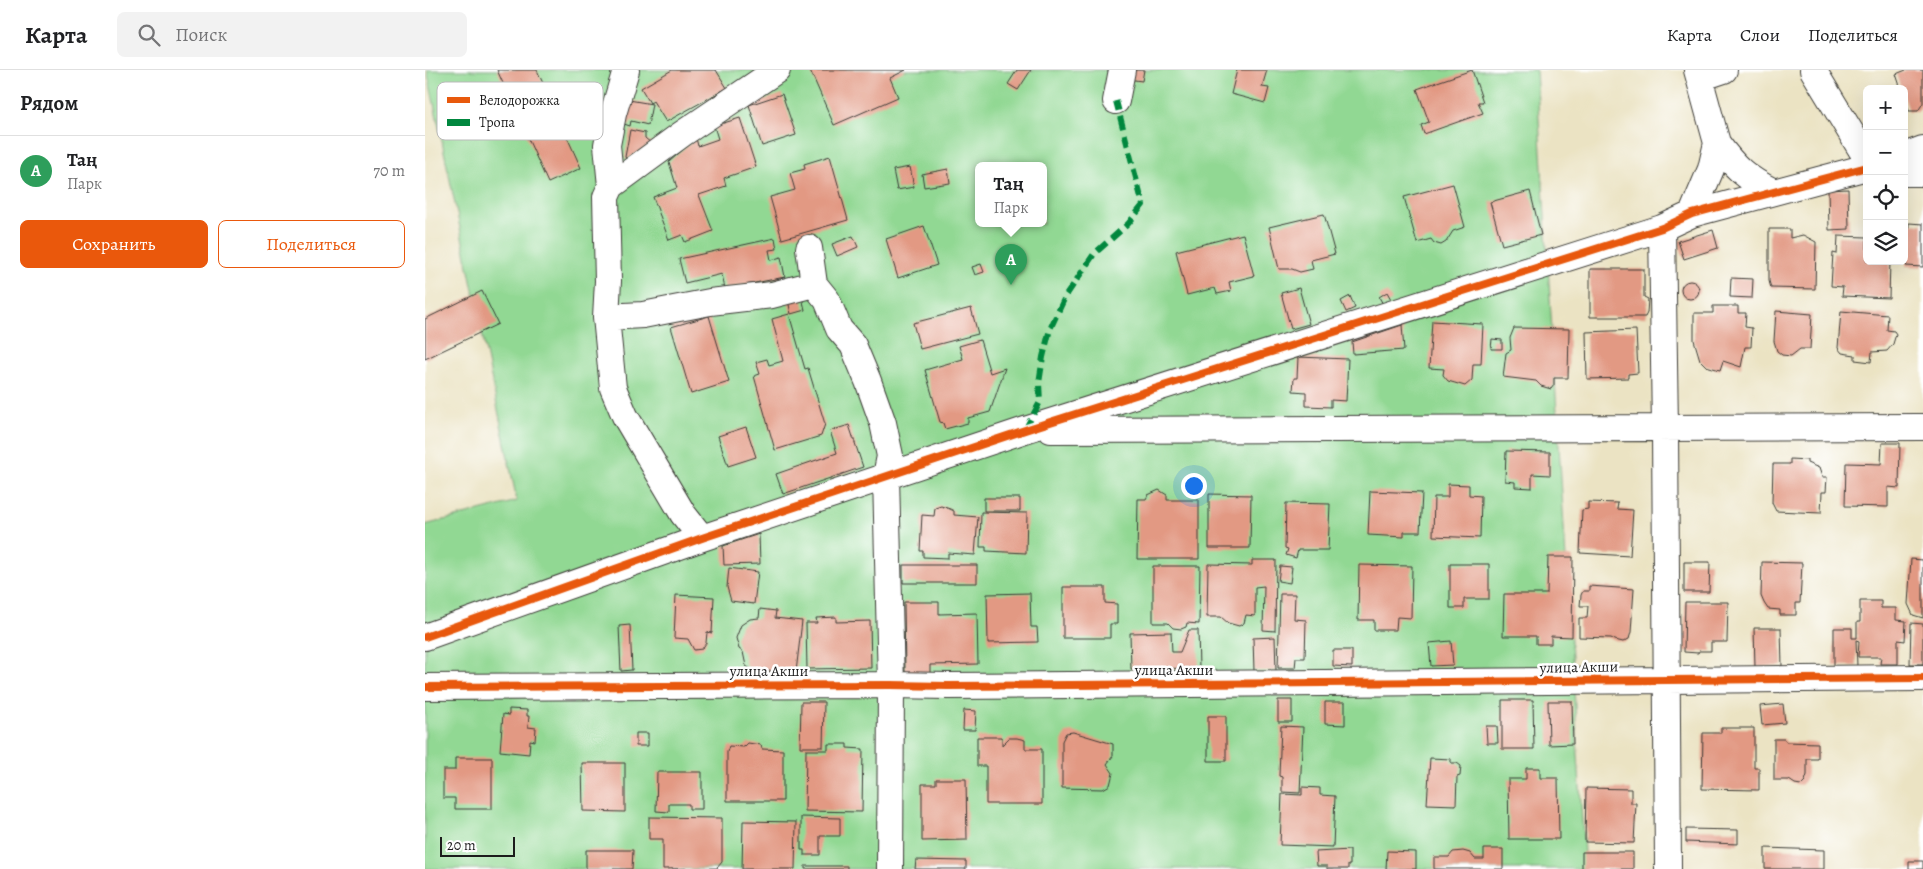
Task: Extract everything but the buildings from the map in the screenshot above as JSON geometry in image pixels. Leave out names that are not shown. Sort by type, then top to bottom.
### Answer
[{"type":"street","points":[[611,186],[607,145],[613,114],[626,70]]},
{"type":"street","points":[[702,538],[683,514],[625,416],[613,388],[610,377],[606,317],[608,280],[606,197],[611,186],[682,134],[777,70]]},
{"type":"street","points":[[1116,101],[1122,70]]},
{"type":"street","points":[[1813,70],[1863,152]]},
{"type":"street","points":[[1692,214],[1711,169],[1717,142],[1707,73]]},
{"type":"street","points":[[1717,142],[1733,165],[1752,181],[1774,192]]},
{"type":"street","points":[[1908,155],[1923,150]]},
{"type":"street","points":[[425,637],[702,538],[1025,430],[1661,228],[1692,214],[1863,168]]},
{"type":"street","points":[[1908,173],[1923,173]]},
{"type":"street","points":[[1661,228],[1665,428],[1665,679],[1668,869]]},
{"type":"street","points":[[809,248],[814,284],[827,300],[839,329],[853,345],[883,423],[890,456],[886,476],[891,685],[890,869]]},
{"type":"street","points":[[606,317],[643,315],[710,302],[771,295],[814,284]]},
{"type":"street","points":[[1025,430],[1923,428]]},
{"type":"street","name":"улица Акши","points":[[425,687],[958,686],[1923,678]]},
{"type":"green space","points":[[427,70],[1536,70],[1585,869],[425,869],[425,525],[517,501],[442,140],[603,140],[603,82],[437,82],[437,118]]},
{"type":"marked path","points":[[1025,430],[1040,402],[1039,383],[1043,357],[1050,329],[1065,297],[1094,254],[1128,224],[1143,205],[1116,101]]},
{"type":"cycle path","points":[[425,637],[702,538],[1025,430],[1662,228],[1692,214],[1863,168]]},
{"type":"cycle path","points":[[425,687],[948,686],[1923,678]]},
{"type":"place","name":"Таң","points":[[1011,285]]}]
